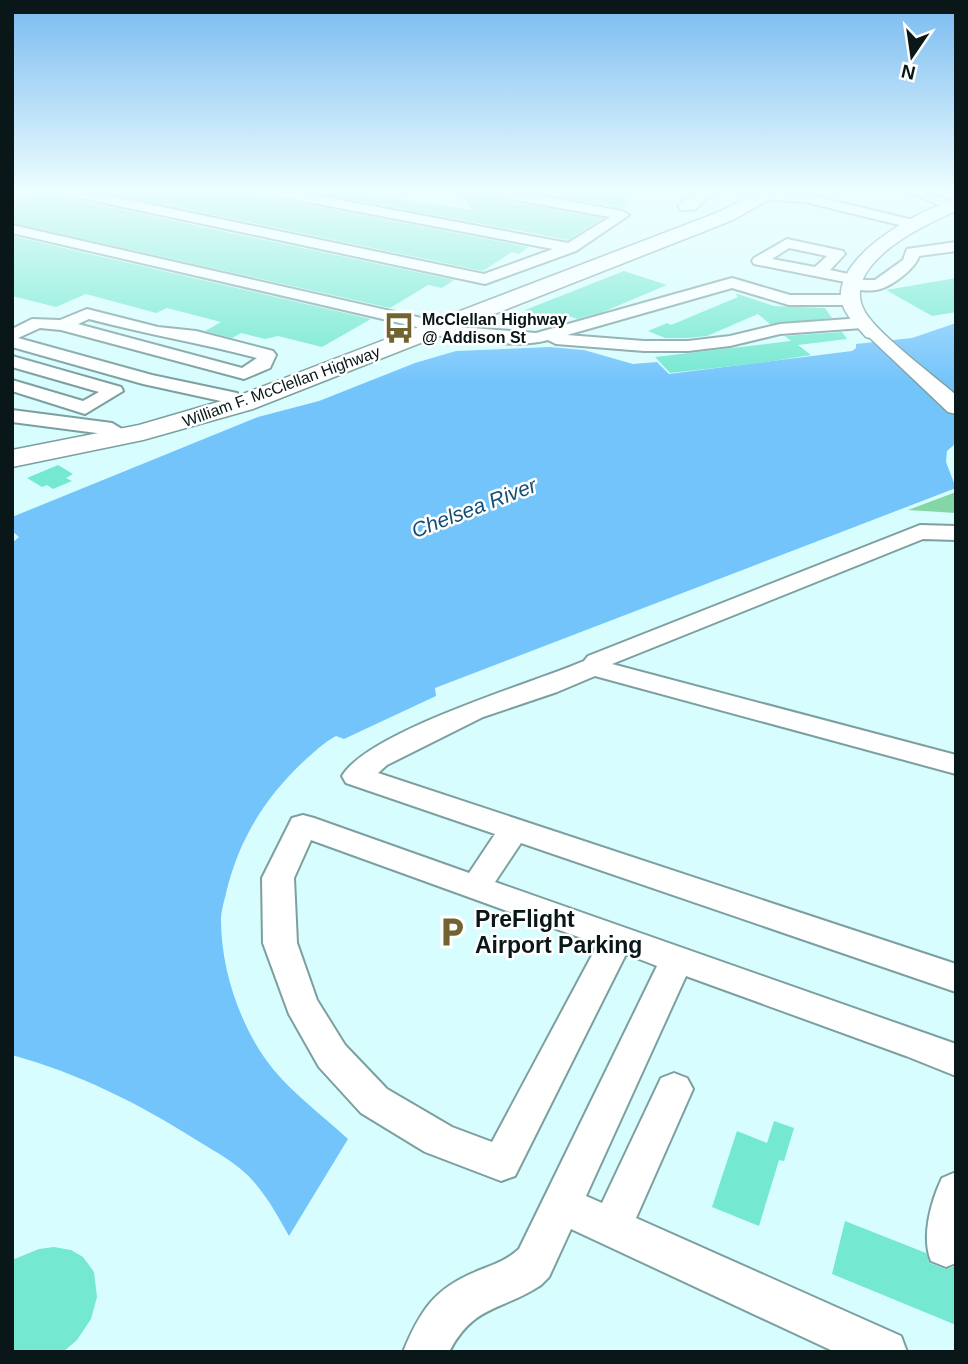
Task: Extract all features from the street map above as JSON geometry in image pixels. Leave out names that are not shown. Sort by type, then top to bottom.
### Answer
[{"type":"highway","name":"William F. McClellan Highway","points":[[12,446],[112,429],[230,397],[430,327],[596,255]]},
{"type":"highway","name":"William F. McClellan Highway","points":[[12,459],[106,441],[212,413],[623,255]]},
{"type":"main road","points":[[873,255],[851,288],[870,331],[956,407]]},
{"type":"street","points":[[121,255],[430,327],[475,335],[644,346],[688,346],[730,341],[780,328],[870,331]]},
{"type":"street","points":[[367,255],[485,279],[553,255]]},
{"type":"street","points":[[537,338],[732,283],[789,300],[851,288]]},
{"type":"street","points":[[18,331],[179,375],[224,379],[244,374],[264,364],[267,355],[196,336],[158,332],[87,314],[62,326]]},
{"type":"street","points":[[18,331],[38,323],[62,326],[244,374]]},
{"type":"street","points":[[18,331],[156,382],[230,397]]},
{"type":"street","points":[[12,361],[114,391],[85,408],[12,385]]},
{"type":"street","points":[[12,416],[112,429]]},
{"type":"street","points":[[956,533],[920,532],[597,661],[593,667],[548,686],[473,711],[377,758],[356,776],[956,978]]},
{"type":"street","points":[[593,667],[956,765]]},
{"type":"street","points":[[514,829],[475,888],[919,1045],[956,1061]]},
{"type":"street","points":[[425,1352],[439,1325],[463,1300],[526,1272],[534,1263],[677,960]]},
{"type":"street","points":[[611,1228],[674,1089]]},
{"type":"street","points":[[946,1247],[956,1191]]},
{"type":"street","points":[[562,1205],[884,1352]]},
{"type":"lane","points":[[819,272],[851,288],[878,285],[910,262],[912,255]]},
{"type":"lane","points":[[475,888],[303,826],[278,878],[280,943],[307,1015],[332,1056],[374,1101],[439,1140],[502,1163],[617,939]]},
{"type":"green space","points":[[956,492],[956,513],[908,510]]},
{"type":"water","name":"Chelsea River","points":[[956,323],[956,443],[947,451],[946,462],[956,488],[435,688],[436,696],[344,739],[336,736],[327,742],[289,776],[266,805],[239,853],[223,904],[222,938],[228,974],[246,1026],[264,1057],[293,1090],[348,1139],[289,1236],[259,1188],[228,1159],[153,1114],[108,1091],[61,1071],[12,1055],[12,543],[19,537],[12,531],[12,517],[258,417],[319,401],[415,363],[456,351],[550,347],[584,350],[633,364],[657,362],[669,374],[852,351],[856,344],[912,338]]},
{"type":"building","points":[[12,255],[93,255],[371,319],[322,347],[278,336],[265,339],[241,333],[232,338],[205,331],[221,322],[167,308],[156,313],[86,294],[56,307],[12,296]]},
{"type":"building","points":[[153,255],[334,255],[454,280],[442,288],[428,285],[390,308]]},
{"type":"building","points":[[405,255],[508,255],[483,271]]},
{"type":"building","points":[[624,271],[667,285],[603,312],[577,319],[566,315],[553,320],[525,310]]},
{"type":"building","points":[[956,278],[956,312],[932,316],[886,290]]},
{"type":"building","points":[[735,293],[774,306],[825,308],[832,318],[770,324],[758,314],[707,336],[688,338],[665,338],[648,331],[667,323],[671,325],[738,297]]},
{"type":"building","points":[[842,332],[847,339],[798,345],[811,355],[760,363],[670,373],[655,357],[791,341],[785,336]]},
{"type":"building","points":[[58,465],[73,474],[66,478],[72,481],[53,489],[47,485],[42,487],[27,478]]},
{"type":"building","points":[[774,1121],[794,1128],[784,1161],[779,1160],[759,1226],[712,1207],[737,1131],[767,1143]]},
{"type":"building","points":[[845,1221],[926,1253],[930,1263],[945,1269],[956,1266],[956,1325],[832,1274]]},
{"type":"building","points":[[54,1247],[71,1250],[83,1257],[94,1272],[97,1297],[91,1319],[77,1340],[63,1352],[12,1352],[12,1260],[39,1249]]},
{"type":"place","name":"McClellan Highway @ Addison St","points":[[399,328]]},
{"type":"place","name":"PreFlight Airport Parking","points":[[452,932]]}]
